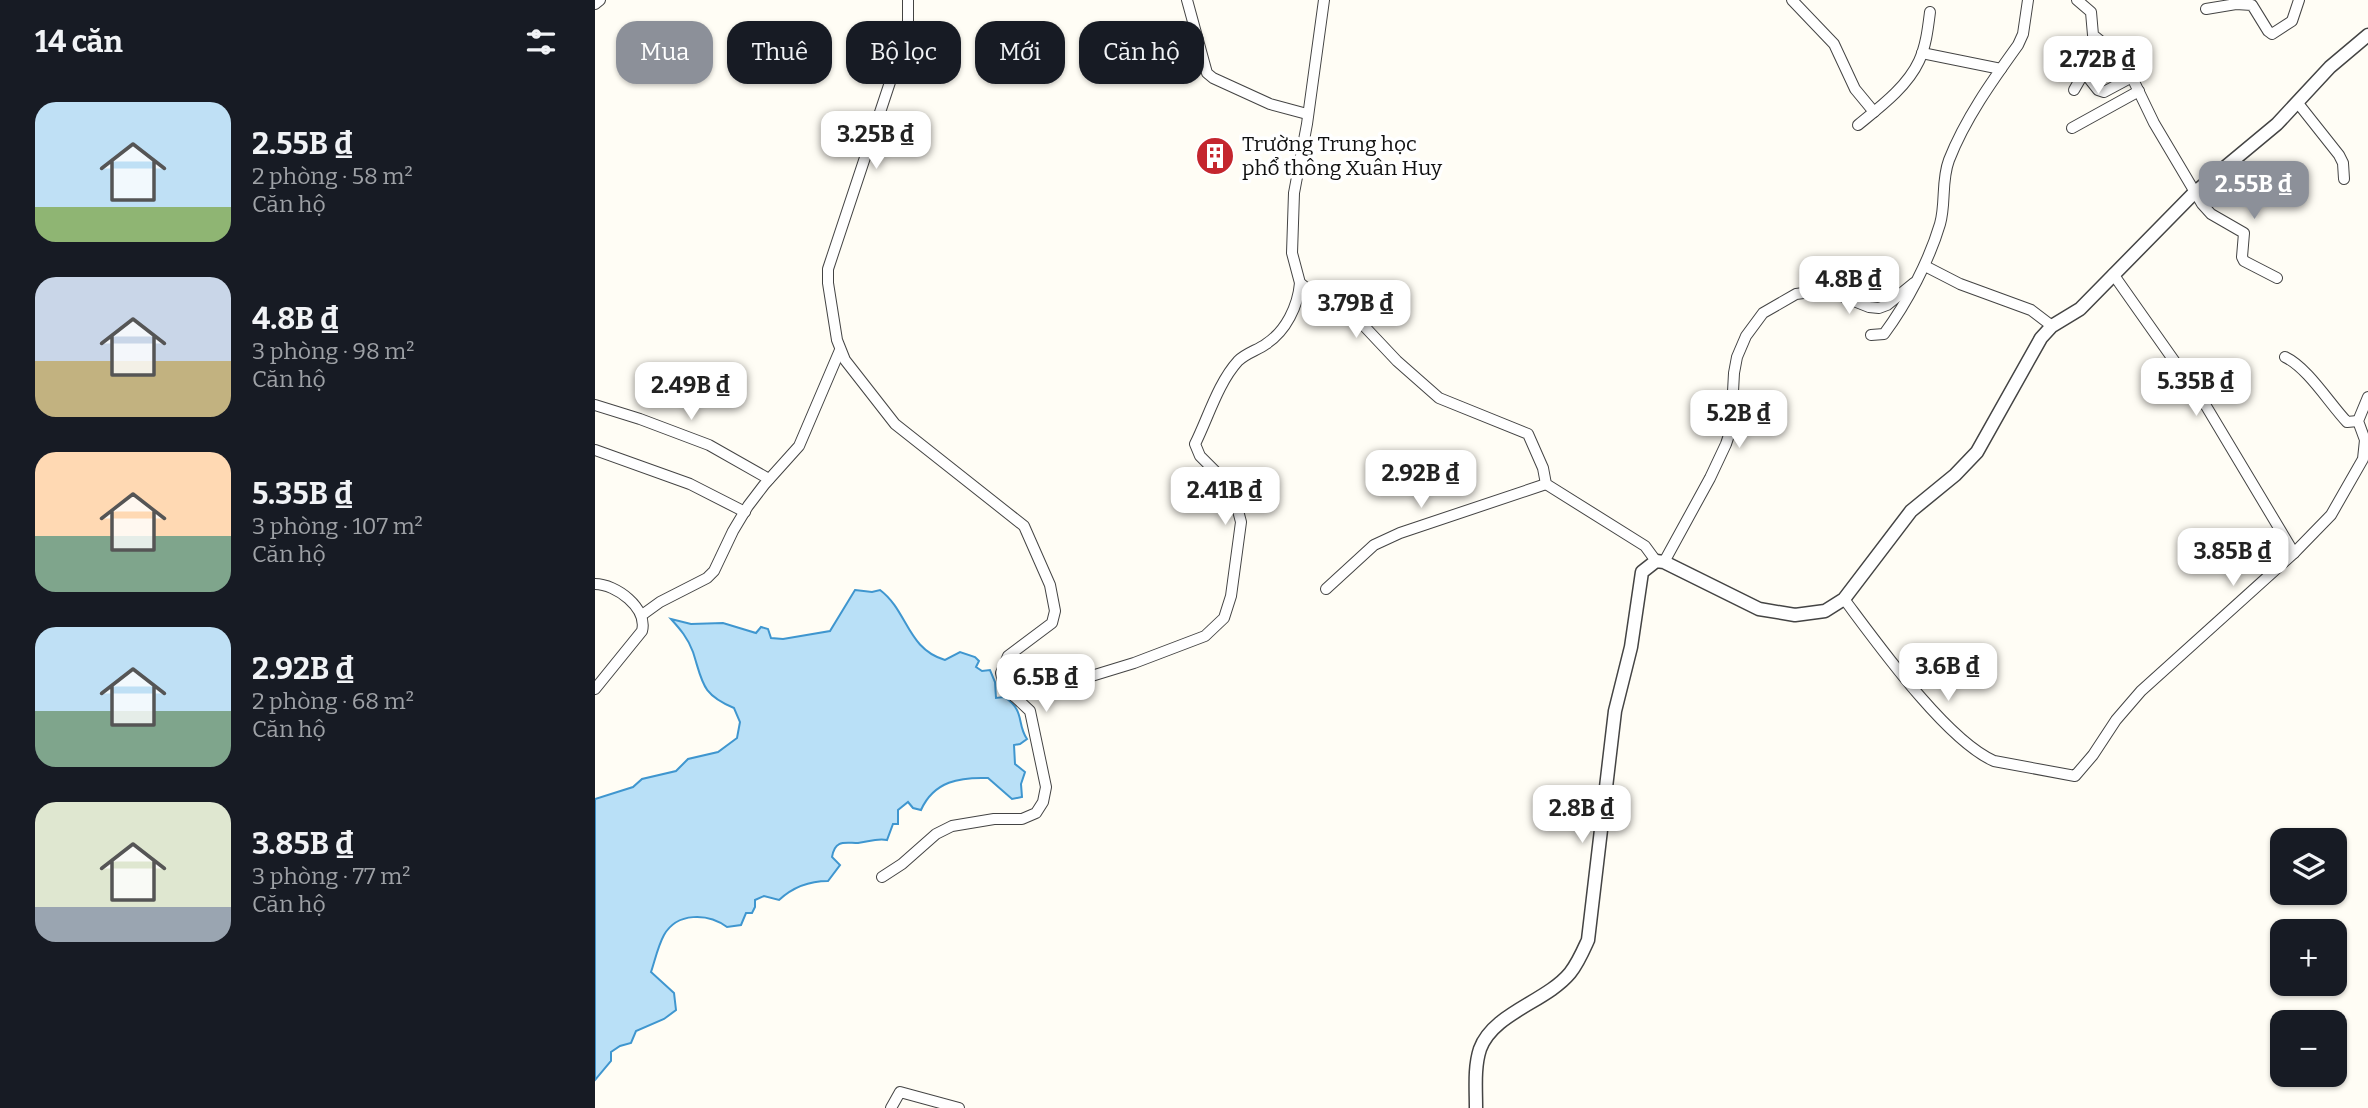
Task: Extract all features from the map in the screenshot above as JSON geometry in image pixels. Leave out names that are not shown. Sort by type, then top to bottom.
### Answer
[{"type":"street","points":[[595,4],[600,0]]},
{"type":"street","points":[[882,877],[902,864],[936,834],[952,826],[993,818],[1022,819],[1036,813],[1043,802],[1046,787],[1030,711],[1003,681],[1003,665],[1008,656],[1052,623],[1055,611],[1050,585],[1029,535],[1015,518],[895,424],[840,350],[828,269],[904,43],[908,24],[908,0]]},
{"type":"street","points":[[1187,0],[1207,73],[1269,104],[1307,114]]},
{"type":"street","points":[[1014,696],[1049,689],[1134,663],[1205,636],[1224,618],[1231,596],[1241,522],[1235,499],[1225,481],[1201,456],[1195,444],[1228,376],[1240,359],[1269,343],[1290,317],[1298,301],[1300,283],[1293,259],[1294,193],[1324,0]]},
{"type":"street","points":[[1792,0],[1834,44],[1855,89],[1874,112]]},
{"type":"street","points":[[1871,335],[1884,334],[1925,266],[1941,222],[1945,174],[1949,161],[1966,125],[2018,45],[2023,34],[2028,0]]},
{"type":"street","points":[[2077,0],[2091,12],[2094,35],[2119,56],[2132,77],[2154,123],[2194,193],[2211,214],[2244,233],[2244,261],[2277,278]]},
{"type":"street","points":[[2206,9],[2236,4],[2252,5],[2268,32],[2272,34],[2292,21],[2299,0]]},
{"type":"street","points":[[1858,125],[1909,78],[1922,53],[1930,12]]},
{"type":"street","points":[[1300,283],[1321,300],[1364,326],[1397,361],[1439,398],[1528,433],[1543,468],[1546,484],[1645,546],[1660,562],[1759,609],[1809,615],[1825,611],[1844,599],[1911,511],[1955,475],[1977,452],[2031,354],[2052,326],[2080,309],[2194,193],[2277,124],[2330,67],[2368,35]]},
{"type":"street","points":[[1922,53],[2001,69]]},
{"type":"street","points":[[2074,90],[2082,76],[2087,76],[2098,90],[2104,92],[2132,77]]},
{"type":"street","points":[[2071,128],[2139,91]]},
{"type":"street","points":[[2297,102],[2339,155],[2343,163],[2344,179]]},
{"type":"street","points":[[1925,266],[1961,284],[2031,310],[2052,326]]},
{"type":"street","points":[[2113,274],[2206,406],[2294,553]]},
{"type":"street","points":[[1476,1108],[1476,1070],[1486,1037],[1495,1027],[1570,974],[1588,940],[1615,711],[1633,638],[1639,578],[1647,566],[1660,562],[1710,478],[1726,444],[1731,429],[1737,356],[1746,336],[1763,313],[1780,301],[1809,291],[1826,290],[1869,307],[1879,308],[1914,284]]},
{"type":"street","points":[[642,615],[670,596],[707,578],[720,561],[745,512],[769,479],[799,446],[840,350]]},
{"type":"street","points":[[2285,357],[2304,368],[2347,422],[2358,421]]},
{"type":"street","points":[[1844,599],[1934,711],[1983,756],[1994,761],[2075,776],[2141,691],[2294,553],[2331,515],[2363,459],[2365,440],[2358,421],[2368,397]]},
{"type":"street","points":[[595,405],[709,445],[769,479]]},
{"type":"street","points":[[595,450],[690,484],[745,512]]},
{"type":"street","points":[[1326,589],[1374,545],[1400,533],[1546,484]]},
{"type":"street","points":[[595,584],[604,584],[620,591],[642,615],[643,625],[642,631],[595,689]]},
{"type":"street","points":[[891,1108],[900,1092],[959,1108]]},
{"type":"water","points":[[855,590],[880,590],[897,608],[915,639],[932,655],[945,660],[960,652],[975,657],[979,661],[976,667],[982,671],[990,670],[995,682],[996,698],[1004,697],[1015,707],[1027,739],[1014,745],[1015,764],[1025,772],[1021,784],[1022,797],[1012,799],[988,778],[968,778],[949,783],[933,793],[921,810],[913,808],[908,802],[898,810],[898,824],[893,824],[887,840],[838,845],[832,857],[840,865],[828,881],[802,886],[779,900],[764,896],[755,900],[752,913],[746,913],[741,925],[727,927],[702,917],[677,922],[664,935],[651,972],[674,993],[676,1010],[664,1019],[636,1031],[631,1043],[611,1052],[611,1061],[595,1080],[595,799],[633,787],[642,779],[676,771],[688,759],[718,752],[737,738],[740,722],[734,708],[709,692],[689,642],[671,619],[691,624],[723,623],[756,633],[761,627],[768,629],[771,638],[783,639],[830,631]]},
{"type":"place","name":"Trường Trung học phổ thông Xuân Huy","points":[[1215,156]]}]
